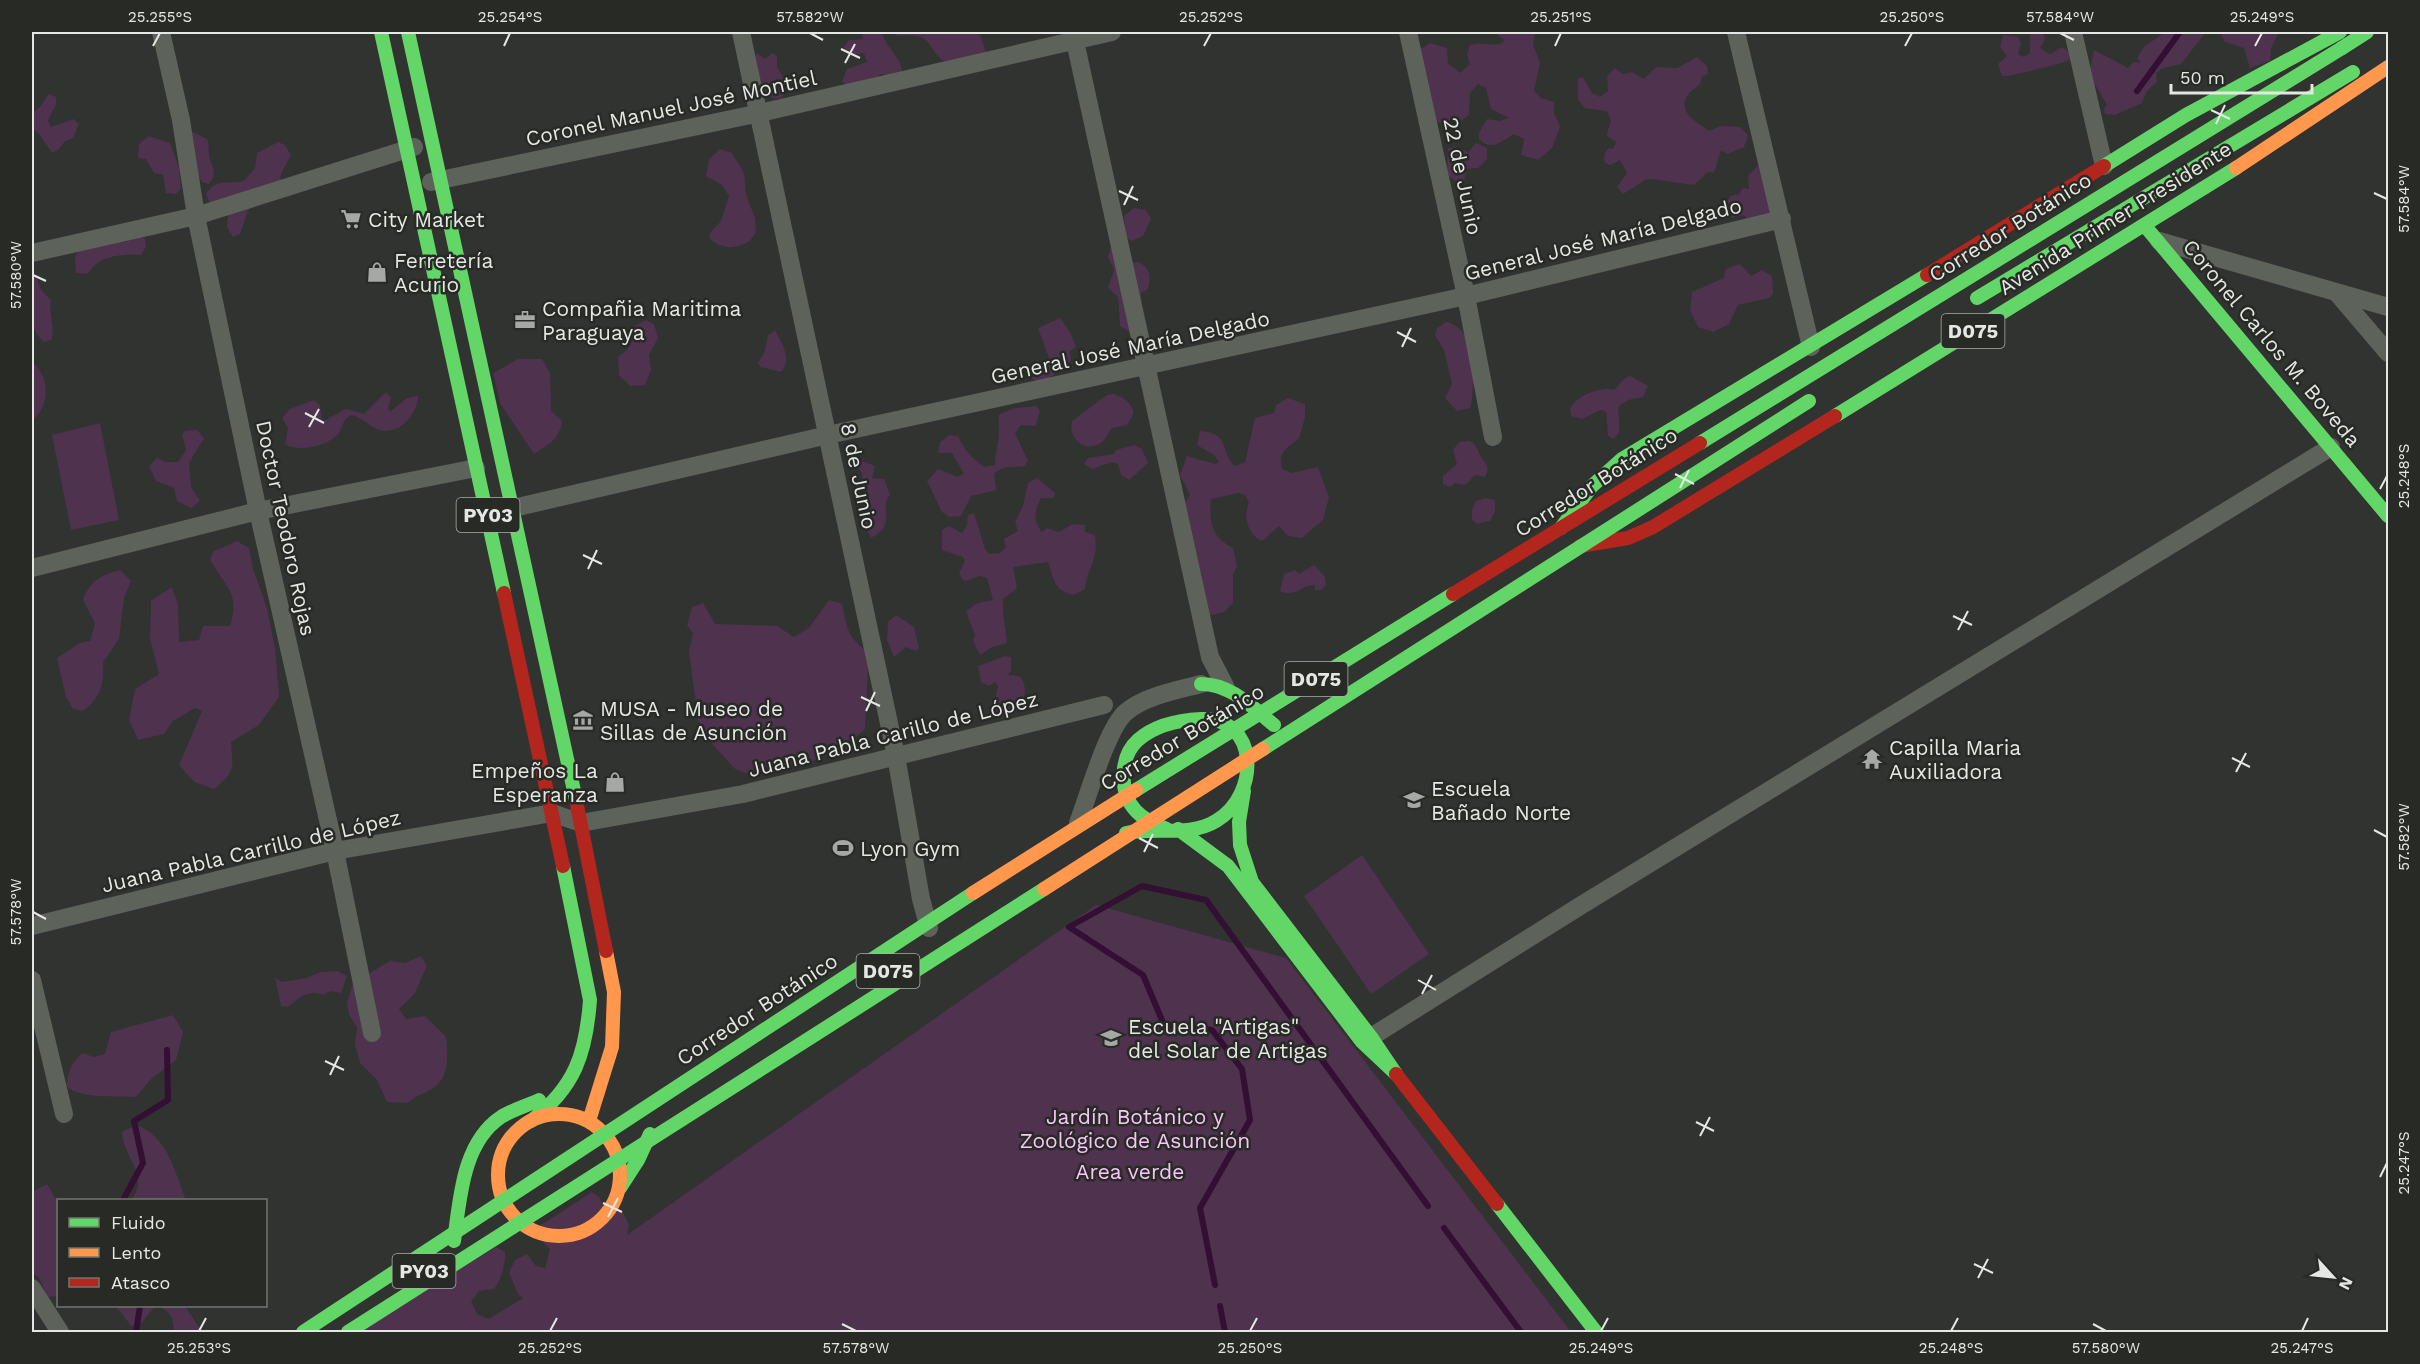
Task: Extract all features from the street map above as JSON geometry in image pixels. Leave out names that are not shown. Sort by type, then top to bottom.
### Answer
[{"type":"main road","name":"PY03","points":[[381,32],[488,515],[590,1000],[588,1031],[583,1055],[560,1095],[546,1111],[508,1142],[498,1172],[487,1186]]},
{"type":"main road","name":"PY03","points":[[408,32],[581,823],[614,992],[612,1047],[590,1122]]},
{"type":"main road","name":"Avenida Primer Presidente","points":[[1540,557],[1592,486],[1607,470],[2186,115],[2340,32]]},
{"type":"main road","name":"Corredor Botánico","points":[[303,1332],[1054,840],[2367,32]]},
{"type":"main road","name":"Corredor Botánico","points":[[1969,302],[2388,51]]},
{"type":"main road","name":"Avenida Primer Presidente","points":[[590,1122],[673,1099],[930,931],[1073,845],[1142,829],[1199,828],[1215,822],[1236,803],[1246,786],[1258,753],[1274,725],[1540,557],[1566,549],[1628,538],[1653,527],[2145,226],[2294,132],[2388,67]]},
{"type":"main road","name":"Coronel Carlos M. Boveda","points":[[2145,226],[2388,516]]},
{"type":"main road","name":"D075","points":[[348,1332],[1538,576],[1818,395]]},
{"type":"main road","points":[[1201,684],[1211,682],[1226,688],[1274,725]]},
{"type":"main road","name":"Avenida Primer Presidente","points":[[1073,845],[1130,749],[1145,735],[1176,722],[1195,718],[1217,722],[1274,725]]},
{"type":"main road","points":[[1217,722],[1236,732],[1245,744],[1246,786],[1239,822],[1240,845],[1252,882],[1371,1037],[1396,1074],[1596,1332]]},
{"type":"main road","points":[[1130,749],[1125,764],[1123,787],[1128,802],[1144,820],[1173,829],[1228,866],[1362,1042],[1396,1074]]},
{"type":"main road","points":[[454,1241],[462,1190],[477,1144],[484,1132],[498,1118],[540,1099],[556,1084],[575,1050],[590,1000]]},
{"type":"main road","points":[[620,1188],[658,1122],[677,1106],[797,1029]]},
{"type":"main road","name":"PY03","points":[[327,1332],[460,1249],[503,1233],[530,1230],[559,1237],[584,1232],[605,1218],[620,1188],[618,1156],[612,1143],[590,1122],[566,1114],[542,1116],[531,1121]]},
{"type":"main road","name":"PY03","points":[[498,1172],[504,1202],[512,1215],[530,1230]]},
{"type":"main road","name":"PY03","points":[[313,1332],[454,1241],[471,1202],[476,1197]]},
{"type":"street","name":"Doctor Teodoro Rojas","points":[[161,32],[181,120],[196,216],[258,511],[335,851],[372,1033]]},
{"type":"street","name":"8 de Junio","points":[[741,32],[896,756],[921,899],[930,931]]},
{"type":"street","name":"Coronel Manuel José Montiel","points":[[414,186],[760,113],[1074,35],[1112,32]]},
{"type":"street","name":"22 de Junio","points":[[1408,32],[1466,296],[1493,437]]},
{"type":"street","points":[[1736,32],[1782,219],[1810,347]]},
{"type":"street","points":[[2073,32],[2104,166]]},
{"type":"street","points":[[1074,35],[1210,657],[1226,688]]},
{"type":"street","points":[[32,253],[196,216],[431,143]]},
{"type":"street","name":"General José María Delgado","points":[[488,515],[828,435],[1145,368],[1466,296],[1782,219]]},
{"type":"street","points":[[2159,241],[2388,307]]},
{"type":"street","points":[[2336,292],[2388,353]]},
{"type":"street","points":[[1371,1037],[1580,906],[2331,447]]},
{"type":"street","points":[[32,568],[258,511],[476,468]]},
{"type":"street","points":[[1176,722],[1201,684],[1210,657]]},
{"type":"street","points":[[1073,845],[1106,745],[1125,712],[1154,698],[1201,684]]},
{"type":"street","name":"Juana Pabla Carillo de López","points":[[552,813],[581,823],[743,794],[1104,705]]},
{"type":"street","name":"Juana Pabla Carrillo de López","points":[[32,926],[335,851],[552,813]]},
{"type":"street","points":[[32,980],[64,1114]]},
{"type":"street","points":[[32,1288],[60,1332]]},
{"type":"green space","points":[[862,32],[882,32],[901,65],[902,77],[881,74],[872,80],[850,86],[842,82],[847,69],[867,62],[864,53],[850,55],[844,47],[849,40],[863,39]]},
{"type":"green space","points":[[893,32],[967,32],[980,35],[986,52],[951,66],[937,55],[925,40],[910,35],[897,36]]},
{"type":"green space","points":[[1499,32],[1535,32],[1533,44],[1540,63],[1534,91],[1541,98],[1554,102],[1554,113],[1560,127],[1552,148],[1538,160],[1521,155],[1524,139],[1514,134],[1492,145],[1483,143],[1479,139],[1479,133],[1487,119],[1500,121],[1509,118],[1491,109],[1486,88],[1478,84],[1470,93],[1469,115],[1461,121],[1450,120],[1445,124],[1434,121],[1419,50],[1430,43],[1447,48],[1448,63],[1460,73],[1470,64],[1467,54],[1470,45],[1503,43],[1504,40],[1497,34]]},
{"type":"green space","points":[[2165,32],[2206,32],[2181,64],[2163,68],[2156,73],[2157,82],[2147,91],[2142,103],[2115,115],[2105,114],[2104,108],[2107,105],[2089,74],[2094,50],[2128,68],[2133,62],[2141,63],[2137,58],[2144,47]]},
{"type":"green space","points":[[2220,32],[2279,32],[2271,48],[2270,61],[2250,68],[2244,48],[2225,42]]},
{"type":"green space","points":[[2030,33],[2043,33],[2045,39],[2040,48],[2050,54],[2063,47],[2069,53],[2069,60],[2037,70],[2002,76],[1998,64],[2007,56],[2000,47],[2003,35],[2018,37],[2021,43],[2018,54],[2024,57],[2030,53]]},
{"type":"green space","points":[[772,53],[777,56],[777,67],[789,86],[782,98],[769,96],[765,91],[758,78],[752,56],[758,54],[765,59]]},
{"type":"green space","points":[[1697,57],[1707,66],[1708,74],[1702,77],[1700,83],[1688,95],[1685,101],[1687,112],[1695,121],[1710,131],[1720,126],[1740,127],[1748,135],[1744,147],[1727,154],[1721,150],[1714,173],[1708,172],[1694,185],[1651,179],[1645,180],[1623,194],[1617,187],[1627,173],[1620,160],[1610,165],[1604,161],[1606,151],[1609,148],[1613,149],[1616,142],[1607,136],[1610,117],[1606,111],[1584,108],[1578,99],[1578,79],[1583,77],[1592,93],[1600,97],[1608,91],[1607,76],[1615,68],[1623,74],[1632,72],[1644,79],[1656,67],[1677,68]]},
{"type":"green space","points":[[49,94],[56,97],[56,105],[48,120],[51,127],[73,119],[79,124],[73,138],[65,141],[59,149],[52,153],[40,135],[32,128],[32,113],[40,107]]},
{"type":"green space","points":[[193,132],[208,141],[214,172],[209,184],[202,182],[195,171],[186,135]]},
{"type":"green space","points":[[149,136],[170,143],[179,168],[181,188],[176,194],[166,193],[163,175],[154,173],[146,159],[138,158],[139,144]]},
{"type":"green space","points":[[278,142],[285,145],[291,155],[281,174],[280,183],[248,210],[240,234],[233,237],[227,227],[228,215],[211,205],[206,194],[218,183],[244,181],[255,168],[257,153]]},
{"type":"green space","points":[[1476,143],[1487,148],[1487,159],[1478,168],[1467,169],[1464,181],[1456,181],[1447,175],[1448,148],[1456,147],[1468,152]]},
{"type":"green space","points":[[720,149],[732,153],[744,173],[746,195],[755,218],[756,232],[750,241],[734,247],[720,245],[710,239],[709,234],[721,221],[729,196],[722,185],[706,176],[709,159]]},
{"type":"green space","points":[[1765,158],[1777,203],[1766,218],[1751,222],[1744,215],[1731,218],[1724,207],[1730,196],[1739,194],[1743,188],[1749,189],[1748,176]]},
{"type":"green space","points":[[1134,208],[1146,210],[1151,219],[1143,236],[1132,241],[1126,238],[1124,216]]},
{"type":"green space","points":[[138,235],[145,239],[146,247],[141,255],[111,257],[98,263],[88,274],[76,273],[75,257],[79,250],[109,240],[125,242]]},
{"type":"green space","points":[[1111,246],[1130,263],[1139,262],[1149,274],[1148,289],[1141,293],[1142,311],[1133,334],[1120,326],[1118,297],[1108,288],[1114,270],[1108,257]]},
{"type":"green space","points":[[1740,264],[1751,276],[1762,270],[1772,276],[1773,294],[1769,298],[1738,305],[1729,324],[1713,332],[1698,327],[1690,310],[1692,292],[1724,278],[1726,269]]},
{"type":"green space","points":[[32,271],[41,290],[51,300],[52,335],[51,340],[44,342],[34,328],[30,310]]},
{"type":"green space","points":[[1060,318],[1070,332],[1076,347],[1070,351],[1071,360],[1067,365],[1061,363],[1056,372],[1045,380],[1031,379],[1049,358],[1038,328]]},
{"type":"green space","points":[[646,320],[654,324],[658,338],[649,355],[651,370],[645,385],[630,386],[619,375],[618,357],[632,342],[631,328]]},
{"type":"green space","points":[[1446,322],[1464,334],[1473,349],[1477,364],[1470,408],[1457,411],[1445,398],[1452,384],[1444,350],[1435,335],[1437,328]]},
{"type":"green space","points":[[775,331],[786,357],[781,372],[761,367],[758,363],[765,351],[768,335]]},
{"type":"green space","points":[[518,359],[542,359],[550,373],[551,411],[562,421],[556,437],[534,454],[500,403],[493,373]]},
{"type":"green space","points":[[32,361],[42,374],[46,390],[43,405],[34,419],[32,418]]},
{"type":"green space","points":[[1630,376],[1648,386],[1643,397],[1628,400],[1619,406],[1619,432],[1613,439],[1608,436],[1606,412],[1601,410],[1582,419],[1571,416],[1570,409],[1577,400],[1602,389],[1614,390]]},
{"type":"green space","points":[[386,392],[391,397],[388,409],[391,411],[407,398],[418,396],[415,409],[401,426],[387,431],[380,430],[351,415],[344,421],[338,434],[327,442],[305,448],[285,444],[288,428],[282,418],[290,409],[314,400],[320,405],[322,422],[346,409],[364,414]]},
{"type":"green space","points":[[1114,394],[1127,401],[1133,409],[1134,413],[1127,425],[1112,428],[1099,444],[1082,445],[1074,437],[1072,421],[1107,395]]},
{"type":"green space","points":[[1288,398],[1305,404],[1305,417],[1299,438],[1282,454],[1282,469],[1292,473],[1318,467],[1329,497],[1323,520],[1302,538],[1288,536],[1279,526],[1262,541],[1254,535],[1248,525],[1246,514],[1249,503],[1245,495],[1239,493],[1211,499],[1210,515],[1213,528],[1220,539],[1233,548],[1237,566],[1233,575],[1233,603],[1224,612],[1208,616],[1200,582],[1202,575],[1180,547],[1173,533],[1176,514],[1190,495],[1180,475],[1187,456],[1216,464],[1219,462],[1214,455],[1197,445],[1200,431],[1217,436],[1221,440],[1235,466],[1245,462],[1255,418],[1274,413],[1276,405]]},
{"type":"green space","points":[[1036,406],[1040,411],[1036,426],[1021,425],[1015,433],[1028,461],[1025,466],[997,471],[994,474],[996,490],[971,496],[961,516],[949,517],[942,512],[927,481],[938,469],[957,477],[964,474],[952,453],[938,453],[940,442],[949,435],[958,436],[969,453],[980,464],[984,467],[995,465],[1000,414],[1015,408]]},
{"type":"green space","points":[[100,423],[119,520],[71,530],[52,435]]},
{"type":"green space","points":[[197,430],[204,438],[189,463],[191,487],[200,501],[191,508],[177,501],[174,488],[156,481],[149,466],[157,458],[165,462],[178,462],[186,450],[182,434],[185,431]]},
{"type":"green space","points":[[1459,442],[1474,443],[1487,466],[1485,477],[1475,475],[1465,485],[1455,483],[1450,487],[1443,484],[1443,476],[1457,464],[1453,450]]},
{"type":"green space","points":[[1134,445],[1142,449],[1148,463],[1129,480],[1121,475],[1118,464],[1112,462],[1092,469],[1084,464],[1088,458],[1114,454],[1116,450]]},
{"type":"green space","points":[[862,461],[875,466],[872,478],[884,479],[890,495],[887,500],[884,528],[871,538],[861,518],[868,487],[863,484],[862,473],[857,466]]},
{"type":"green space","points":[[1037,478],[1055,493],[1054,498],[1041,498],[1037,507],[1036,519],[1042,532],[1047,528],[1059,532],[1073,524],[1085,525],[1085,532],[1095,535],[1096,550],[1085,589],[1074,595],[1062,590],[1055,583],[1048,562],[1013,567],[1017,588],[1003,599],[1007,643],[992,647],[980,655],[973,641],[975,635],[966,611],[978,603],[993,600],[987,578],[980,576],[965,581],[962,579],[959,573],[965,561],[963,557],[942,550],[942,530],[949,526],[962,533],[967,525],[968,515],[974,513],[985,549],[989,554],[1000,553],[1006,547],[1004,539],[1018,531],[1015,522],[1023,506],[1028,483]]},
{"type":"green space","points":[[1485,498],[1495,500],[1495,511],[1490,521],[1477,524],[1472,520],[1472,509],[1476,501]]},
{"type":"green space","points":[[237,541],[249,548],[253,569],[267,608],[275,648],[279,697],[259,725],[231,742],[232,769],[214,789],[194,782],[179,765],[202,711],[195,708],[173,721],[164,734],[138,740],[129,720],[135,689],[159,674],[150,639],[151,601],[172,587],[178,604],[179,642],[199,640],[203,626],[230,626],[233,614],[232,597],[210,559],[214,551]]},
{"type":"green space","points":[[1314,565],[1325,577],[1326,585],[1321,590],[1315,590],[1315,585],[1290,593],[1280,591],[1284,574],[1295,570],[1299,574]]},
{"type":"green space","points":[[120,570],[131,581],[124,598],[119,639],[103,662],[102,684],[98,695],[83,711],[73,709],[66,697],[57,658],[80,643],[90,641],[95,623],[83,600],[93,583],[107,574]]},
{"type":"green space","points":[[829,600],[842,604],[851,636],[866,650],[868,666],[865,729],[850,742],[805,765],[754,776],[735,769],[708,739],[698,720],[689,651],[693,633],[687,625],[692,607],[703,603],[715,624],[777,626],[794,637],[809,628]]},
{"type":"green space","points":[[896,615],[914,627],[919,648],[916,651],[906,647],[894,657],[887,640],[888,622]]},
{"type":"green space","points":[[1005,656],[1011,657],[1011,671],[1008,675],[1019,676],[1025,687],[1021,706],[1012,716],[1006,718],[993,711],[998,686],[995,682],[989,686],[981,682],[978,666]]},
{"type":"green space","points":[[1362,855],[1429,954],[1371,994],[1304,896]]},
{"type":"green space","name":"Jardín Botánico y Zoológico de Asunción","points":[[1096,905],[1286,958],[1571,1332],[355,1332],[496,1247],[505,1252],[504,1266],[499,1281],[494,1289],[479,1291],[471,1301],[477,1314],[489,1319],[523,1298],[518,1294],[509,1273],[515,1260],[527,1254],[536,1266],[545,1268],[550,1249],[537,1236],[538,1227],[592,1192],[599,1197],[605,1210],[623,1212],[629,1225],[627,1235]]},
{"type":"green space","points":[[421,956],[427,966],[415,993],[399,1009],[406,1019],[425,1016],[446,1037],[445,1073],[438,1085],[408,1103],[387,1102],[377,1080],[360,1063],[355,1045],[357,1027],[349,1015],[347,1003],[353,983],[390,961],[405,963]]},
{"type":"green space","points":[[338,971],[347,976],[341,993],[330,991],[323,995],[312,993],[288,1007],[281,1006],[275,977],[281,982],[307,978],[321,972]]},
{"type":"green space","points":[[173,1015],[183,1032],[176,1060],[151,1079],[136,1097],[89,1095],[72,1090],[67,1086],[69,1072],[76,1059],[83,1053],[94,1057],[105,1054],[111,1032]]},
{"type":"green space","points":[[136,1125],[155,1137],[163,1146],[174,1167],[186,1199],[132,1199],[138,1182],[137,1174],[123,1141],[122,1132]]},
{"type":"green space","points":[[47,1184],[57,1201],[57,1296],[48,1297],[39,1278],[32,1272],[32,1196],[34,1191]]},
{"type":"green space","points":[[117,1307],[154,1307],[140,1325],[131,1326]]},
{"type":"green space","points":[[158,1307],[186,1307],[202,1332],[174,1332],[173,1322],[165,1310]]},
{"type":"waterway","points":[[2137,91],[2180,32]]},
{"type":"waterway","points":[[1215,1285],[1200,1208],[1250,1120],[1242,1069],[1212,1030],[1164,1025],[1143,975],[1069,927],[1142,886],[1206,900],[1428,1206]]},
{"type":"waterway","points":[[124,1199],[143,1163],[134,1121],[168,1100],[167,1050]]},
{"type":"waterway","points":[[1444,1228],[1521,1332]]},
{"type":"waterway","points":[[1220,1306],[1225,1332]]},
{"type":"waterway","points":[[136,1332],[140,1307]]},
{"type":"traffic: fast","points":[[381,32],[504,593]]},
{"type":"traffic: fast","points":[[408,32],[576,800]]},
{"type":"traffic: fast","points":[[2104,166],[2186,115],[2340,32]]},
{"type":"traffic: fast","points":[[2342,48],[2367,32]]},
{"type":"traffic: fast","points":[[1700,443],[2342,48]]},
{"type":"traffic: fast","points":[[1977,298],[2353,72]]},
{"type":"traffic: fast","points":[[1835,416],[2236,168]]},
{"type":"traffic: fast","points":[[2145,226],[2388,516]]},
{"type":"traffic: fast","points":[[1561,528],[1592,486],[1622,459],[1927,275]]},
{"type":"traffic: fast","points":[[1263,749],[1809,401]]},
{"type":"traffic: fast","points":[[1136,790],[1453,594]]},
{"type":"traffic: fast","points":[[1201,684],[1212,685],[1231,692],[1274,725]]},
{"type":"traffic: fast","points":[[1126,833],[1195,829],[1216,821],[1231,809],[1241,793],[1246,776],[1247,759],[1243,743],[1234,730],[1220,722],[1201,719],[1176,722],[1152,731],[1132,747],[1127,756],[1123,775],[1126,795],[1136,811],[1143,817],[1167,829]]},
{"type":"traffic: fast","points":[[1178,829],[1228,866],[1362,1042],[1396,1074],[1371,1037],[1252,882],[1240,845],[1239,822],[1244,791]]},
{"type":"traffic: fast","points":[[531,1121],[558,1095],[576,1068],[588,1019],[590,1000],[563,866]]},
{"type":"traffic: fast","points":[[348,1332],[1044,889]]},
{"type":"traffic: fast","points":[[303,1332],[973,893]]},
{"type":"traffic: fast","points":[[454,1241],[465,1173],[478,1142],[488,1128],[501,1117],[539,1100]]},
{"type":"traffic: fast","points":[[620,1188],[638,1160],[650,1134]]},
{"type":"traffic: fast","points":[[1497,1204],[1596,1332]]},
{"type":"traffic: slow","points":[[2236,168],[2388,67]]},
{"type":"traffic: slow","points":[[1044,889],[1263,749]]},
{"type":"traffic: slow","points":[[973,893],[1136,790]]},
{"type":"traffic: slow","points":[[589,1121],[612,1047],[614,992],[606,951]]},
{"type":"traffic: slow","points":[[559,1114],[583,1118],[602,1132],[616,1151],[620,1175],[616,1199],[602,1218],[583,1232],[559,1236],[535,1232],[516,1218],[502,1199],[498,1175],[502,1151],[516,1132],[535,1118],[559,1114]]},
{"type":"traffic: jam","points":[[1927,275],[2104,166]]},
{"type":"traffic: jam","points":[[1580,546],[1628,538],[1653,527],[1835,416]]},
{"type":"traffic: jam","points":[[1453,594],[1700,443]]},
{"type":"traffic: jam","points":[[504,593],[563,866]]},
{"type":"traffic: jam","points":[[576,800],[606,951]]},
{"type":"traffic: jam","points":[[1396,1074],[1497,1204]]},
{"type":"place","name":"City Market","points":[[351,219]]},
{"type":"place","name":"Ferretería Acurio","points":[[377,272]]},
{"type":"place","name":"Compañia Maritima Paraguaya","points":[[525,320]]},
{"type":"place","name":"MUSA - Museo de Sillas de Asunción","points":[[583,720]]},
{"type":"place","name":"Capilla Maria Auxiliadora","points":[[1872,759]]},
{"type":"place","name":"Empeños La Esperanza","points":[[615,782]]},
{"type":"place","name":"Escuela Bañado Norte","points":[[1414,800]]},
{"type":"place","name":"Lyon Gym","points":[[843,848]]},
{"type":"place","name":"Escuela \"Artigas\" del Solar de Artigas","points":[[1111,1038]]},
{"type":"park label","name":"Area verde","points":[[1130,1171]]}]
